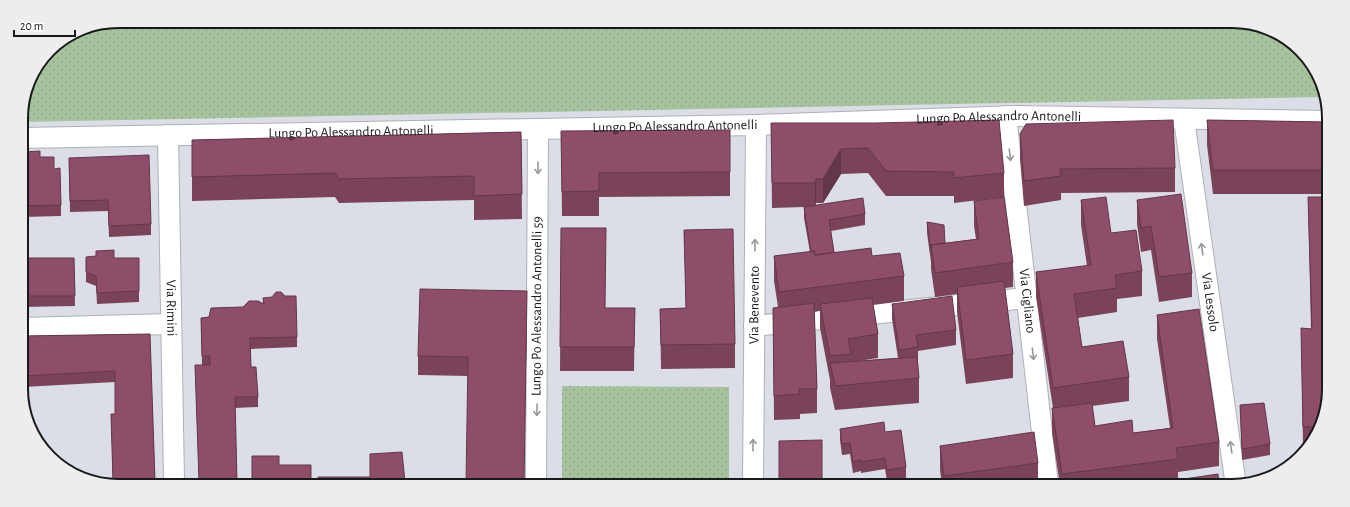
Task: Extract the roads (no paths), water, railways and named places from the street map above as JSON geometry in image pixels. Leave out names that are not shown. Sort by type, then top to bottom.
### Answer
[{"type":"street","name":"Lungo Po Alessandro Antonelli","points":[[28,138],[756,125],[1006,116],[1322,121]]},
{"type":"street","name":"Via Cigliano","points":[[1006,116],[1047,479]]},
{"type":"street","name":"Via Lessolo","points":[[1184,119],[1233,479]]},
{"type":"street","name":"Via Benevento","points":[[753,479],[756,125]]},
{"type":"street","name":"Lungo Po Alessandro Antonelli 59","points":[[536,479],[538,129]]},
{"type":"street","name":"Via Rimini","points":[[168,136],[174,479]]},
{"type":"street","points":[[754,326],[1027,298]]},
{"type":"street","points":[[28,328],[171,324]]}]
